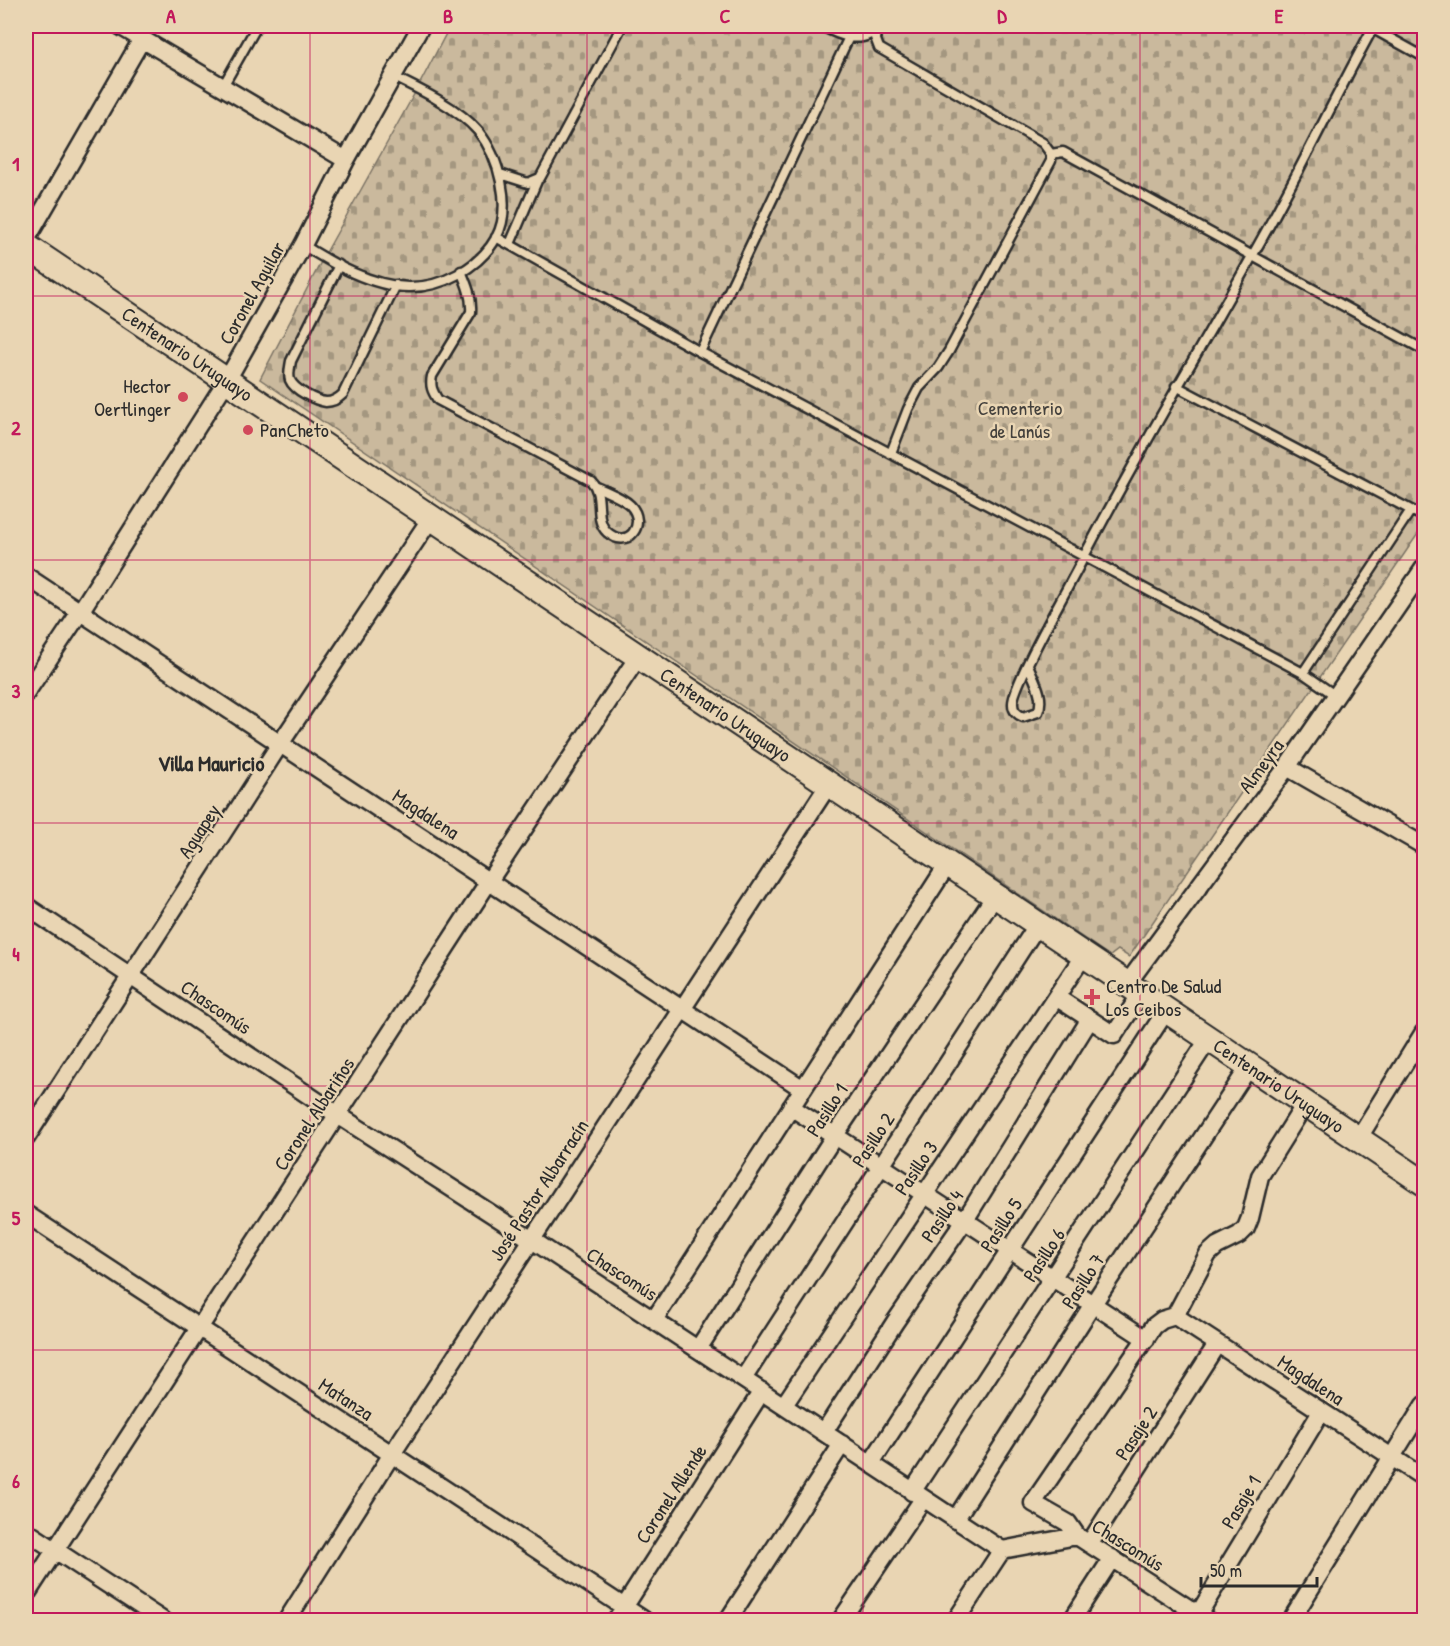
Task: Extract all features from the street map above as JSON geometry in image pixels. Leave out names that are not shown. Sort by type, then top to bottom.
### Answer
[{"type":"main road","name":"Centenario Uruguayo","points":[[26,246],[1208,1040],[1425,1183]]},
{"type":"street","points":[[120,26],[346,160]]},
{"type":"street","name":"Coronel Aguilar","points":[[26,693],[227,380],[421,26]]},
{"type":"street","points":[[26,240],[142,39]]},
{"type":"street","name":"Aguapey","points":[[26,1138],[280,744],[431,518]]},
{"type":"street","name":"Almeyra","points":[[1090,1019],[1114,1035],[1134,989],[1425,568]]},
{"type":"street","name":"Magdalena","points":[[26,576],[803,1089]]},
{"type":"street","name":"Coronel Albariños","points":[[26,1594],[489,881],[638,657]]},
{"type":"street","points":[[1287,767],[1425,846]]},
{"type":"street","name":"José Pastor Albarracín","points":[[287,1620],[392,1454],[829,784]]},
{"type":"street","points":[[654,1320],[948,864]]},
{"type":"street","name":"Pasillo 1","points":[[698,1349],[835,1135],[995,896]]},
{"type":"street","name":"Chascomús","points":[[26,906],[338,1115],[743,1378],[1002,1550],[1083,1540],[1202,1618]]},
{"type":"street","name":"Pasillo 2","points":[[743,1378],[1038,924]]},
{"type":"street","name":"Pasillo 3","points":[[784,1405],[1084,955]]},
{"type":"street","points":[[1056,997],[1090,1019]]},
{"type":"street","name":"Pasillo 5","points":[[871,1463],[1166,1011]]},
{"type":"street","name":"Pasillo 4","points":[[824,1432],[965,1220],[1090,1019]]},
{"type":"street","points":[[1358,1139],[1425,1032]]},
{"type":"street","name":"Pasillo 6","points":[[918,1496],[1053,1278],[1208,1040]]},
{"type":"street","name":"Pasillo 7","points":[[955,1520],[1093,1304],[1250,1067]]},
{"type":"street","points":[[1083,1540],[1068,1523],[1033,1503],[1154,1326],[1162,1320],[1175,1316],[1208,1254],[1217,1246],[1239,1235],[1246,1228],[1260,1176],[1305,1104]]},
{"type":"street","points":[[791,1107],[1146,1339]]},
{"type":"street","name":"Matanza","points":[[26,1214],[392,1454],[620,1614],[644,1620]]},
{"type":"street","name":"Magdalena","points":[[1175,1316],[1425,1478]]},
{"type":"street","name":"Pasaje 2","points":[[1083,1540],[1217,1344]]},
{"type":"street","name":"Coronel Allende","points":[[620,1614],[762,1391]]},
{"type":"street","points":[[1291,1620],[1425,1405]]},
{"type":"street","name":"Pasaje 1","points":[[1202,1618],[1321,1412]]},
{"type":"street","points":[[728,1620],[842,1444]]},
{"type":"street","points":[[841,1620],[918,1496]]},
{"type":"street","points":[[26,1531],[162,1620]]},
{"type":"street","points":[[956,1620],[1002,1550]]},
{"type":"street","points":[[1072,1620],[1112,1558]]},
{"type":"lane","points":[[223,87],[257,26]]},
{"type":"lane","points":[[510,244],[537,181],[622,26]]},
{"type":"lane","points":[[822,26],[849,37],[861,37],[876,29],[879,48],[1043,143],[1051,154],[1052,161],[949,351],[938,368],[919,387],[891,453]]},
{"type":"lane","points":[[1028,665],[1041,705],[1038,712],[1023,717],[1016,713],[1012,706],[1013,697],[1028,665],[1084,555],[1176,386],[1252,256],[1371,26],[1425,57]]},
{"type":"lane","points":[[700,352],[849,37]]},
{"type":"lane","points":[[303,245],[370,280],[408,287],[429,285],[449,279],[486,250],[496,237],[502,214],[503,193],[494,156],[476,129],[449,108],[394,77]]},
{"type":"lane","points":[[1051,154],[1063,152],[1425,350]]},
{"type":"lane","points":[[500,174],[520,182],[537,181]]},
{"type":"lane","points":[[496,237],[700,352],[1303,673],[1336,696]]},
{"type":"lane","points":[[339,265],[291,361],[289,372],[290,381],[296,388],[319,400],[328,402],[337,400],[343,394],[396,285]]},
{"type":"lane","points":[[461,271],[469,291],[471,312],[432,376],[430,384],[433,393],[438,400],[629,503],[638,521],[629,537],[620,539],[610,535],[603,528],[597,487]]},
{"type":"lane","points":[[1176,386],[1425,517]]},
{"type":"lane","points":[[1303,673],[1411,510]]},
{"type":"green space","name":"Cementerio de Lanús","points":[[450,26],[1424,26],[1424,525],[1129,957],[1118,950],[1110,956],[260,379],[323,258]]},
{"type":"place","name":"Hector Oertlinger","points":[[183,397]]},
{"type":"place","name":"PanCheto","points":[[248,430]]},
{"type":"place","name":"Centro De Salud Los Ceibos","points":[[1092,997]]},
{"type":"district","name":"Villa Mauricio","points":[[211,763]]}]
